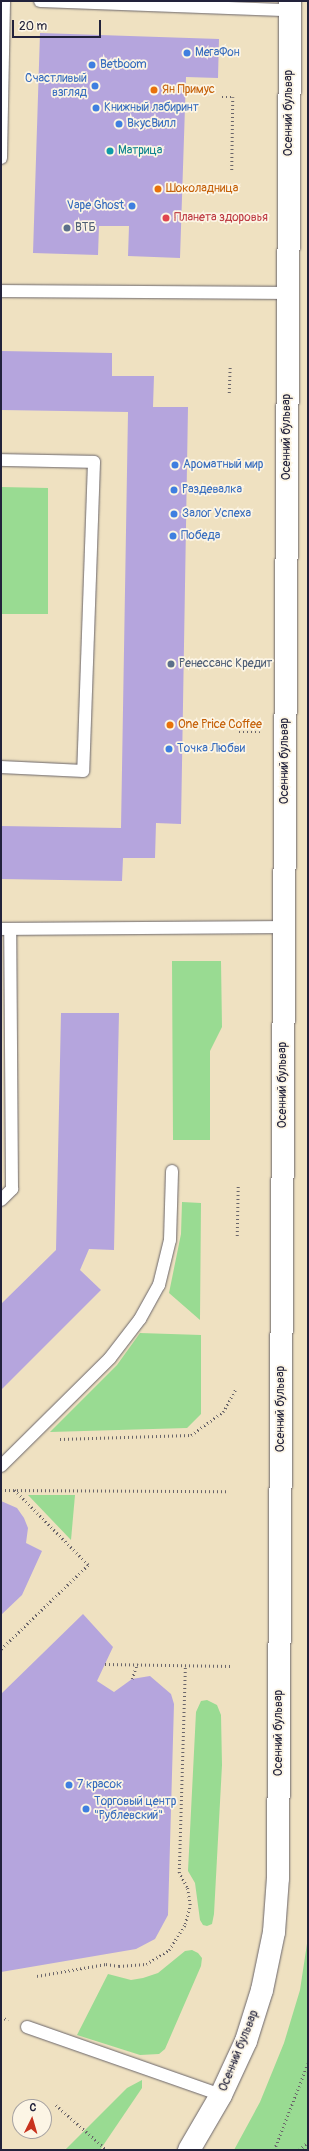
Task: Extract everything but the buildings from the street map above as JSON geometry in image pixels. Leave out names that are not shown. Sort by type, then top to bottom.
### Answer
[{"type":"street","name":"Осенний бульвар","points":[[189,2150],[221,2095],[246,2040],[262,1990],[274,1932],[278,1878],[290,5]]},
{"type":"lane","points":[[1,158],[4,1]]},
{"type":"lane","points":[[40,1],[290,5]]},
{"type":"lane","points":[[1,291],[287,293]]},
{"type":"lane","points":[[1,460],[94,462],[83,771],[1,767]]},
{"type":"lane","points":[[1,1200],[12,1189],[6,996],[6,929],[284,927]]},
{"type":"lane","points":[[1,1466],[30,1440],[110,1358],[140,1320],[159,1285],[170,1240],[172,1171]]},
{"type":"lane","points":[[27,2027],[104,2056],[221,2095]]},
{"type":"path","points":[[222,97],[233,97],[232,172]]},
{"type":"path","points":[[230,367],[230,392]]},
{"type":"path","points":[[237,1236],[238,1186]]},
{"type":"path","points":[[30,1440],[191,1436],[223,1412],[236,1389]]},
{"type":"path","points":[[1,1490],[227,1491]]},
{"type":"path","points":[[1,1649],[88,1565],[14,1490]]},
{"type":"path","points":[[105,1664],[232,1666]]},
{"type":"path","points":[[132,1679],[137,1664]]},
{"type":"path","points":[[37,1976],[106,1964],[119,1966],[146,1964],[169,1950],[185,1924],[190,1905],[187,1887],[178,1873],[185,1665]]},
{"type":"path","points":[[274,2150],[308,2063]]},
{"type":"path","points":[[56,2105],[107,2150]]},
{"type":"path","points":[[299,2150],[308,2142]]},
{"type":"green space","points":[[1,487],[48,488],[48,614],[1,614]]},
{"type":"green space","points":[[172,961],[221,961],[222,1027],[210,1051],[210,1140],[173,1140]]},
{"type":"green space","points":[[182,1202],[201,1203],[200,1320],[169,1293],[181,1234]]},
{"type":"green space","points":[[140,1333],[201,1335],[201,1414],[187,1428],[50,1432],[117,1365]]},
{"type":"green space","points":[[28,1495],[75,1495],[71,1540]]},
{"type":"green space","points":[[207,1700],[217,1705],[221,1715],[222,1765],[214,1914],[212,1924],[207,1926],[203,1925],[200,1920],[195,1883],[188,1871],[196,1712],[201,1701]]},
{"type":"green space","points":[[308,1937],[308,2150],[234,2150],[260,2102],[284,2043],[300,1990]]},
{"type":"green space","points":[[192,1950],[198,1953],[202,1958],[201,1966],[165,2049],[159,2054],[140,2055],[77,2035],[108,1974],[131,1980],[143,1978],[158,1973],[185,1951]]},
{"type":"green space","points":[[142,2080],[142,2088],[100,2150],[65,2150],[127,2088]]},
{"type":"place","name":"МегаФон","points":[[187,53]]},
{"type":"place","name":"Betboom","points":[[92,65]]},
{"type":"place","name":"Счастливый взгляд","points":[[95,86]]},
{"type":"place","name":"Ян Примус","points":[[154,90]]},
{"type":"place","name":"Книжный лабиринт","points":[[96,108]]},
{"type":"place","name":"ВкусВилл","points":[[119,124]]},
{"type":"place","name":"Матрица","points":[[110,151]]},
{"type":"place","name":"Шоколадница","points":[[158,189]]},
{"type":"place","name":"Vape Ghost","points":[[132,206]]},
{"type":"place","name":"Планета здоровья","points":[[166,218]]},
{"type":"place","name":"ВТБ","points":[[67,228]]},
{"type":"place","name":"Ароматный мир","points":[[175,465]]},
{"type":"place","name":"Раздевалка","points":[[174,490]]},
{"type":"place","name":"Залог Успеха","points":[[174,514]]},
{"type":"place","name":"Победа","points":[[173,536]]},
{"type":"place","name":"Ренессанс Кредит","points":[[171,664]]},
{"type":"place","name":"One Price Coffee","points":[[170,725]]},
{"type":"place","name":"Точка Любви","points":[[169,749]]},
{"type":"place","name":"7 красок","points":[[69,1785]]},
{"type":"place","name":"Торговый центр \"Рублевский\"","points":[[86,1809]]}]
